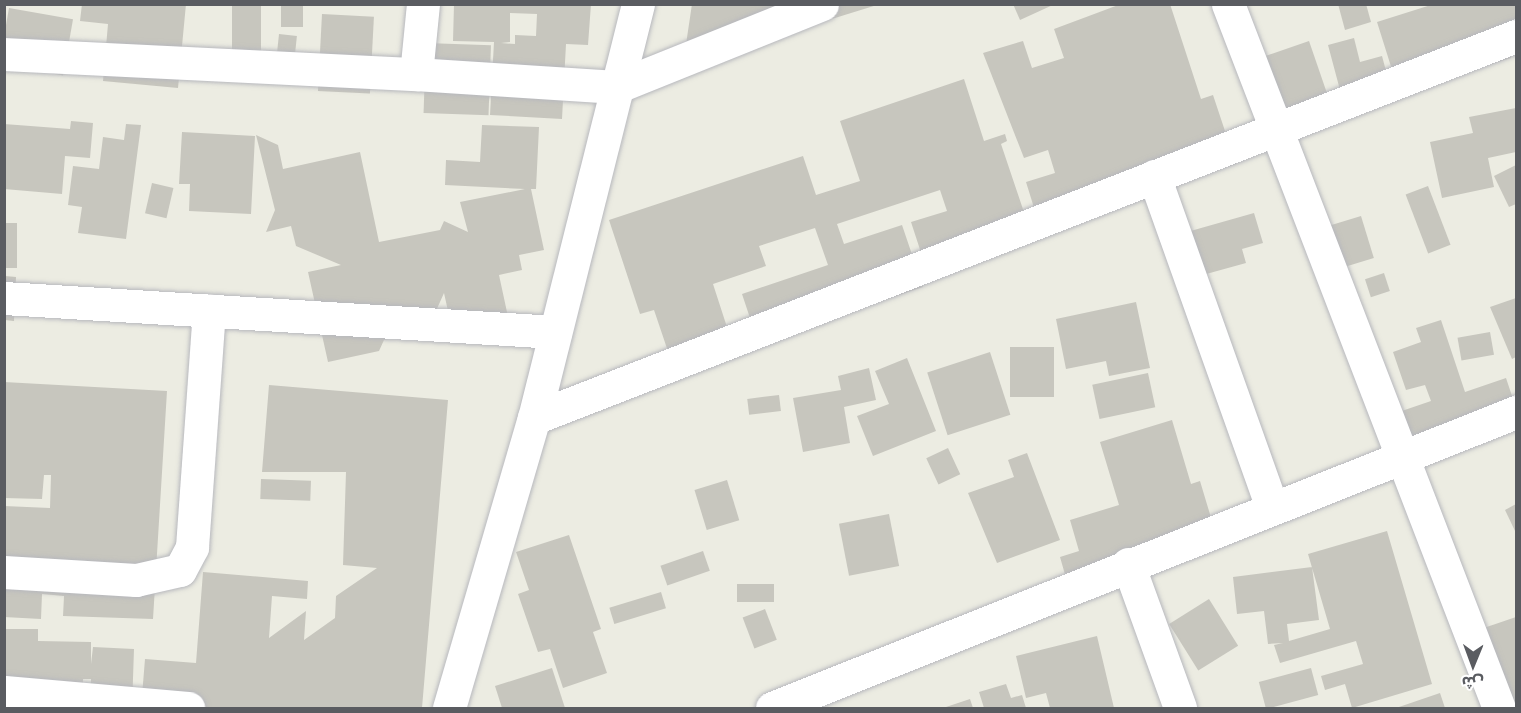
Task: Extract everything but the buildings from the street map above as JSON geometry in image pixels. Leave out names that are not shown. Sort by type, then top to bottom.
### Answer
[{"type":"street","points":[[416,74],[423,4]]},
{"type":"street","points":[[449,708],[534,418],[638,4]]},
{"type":"street","points":[[4,54],[416,74],[616,87],[822,4]]},
{"type":"street","points":[[1228,4],[1398,458],[1499,708]]},
{"type":"street","points":[[534,418],[1516,36]]},
{"type":"street","points":[[1154,177],[1272,507]]},
{"type":"street","points":[[4,298],[555,332]]},
{"type":"street","points":[[4,572],[136,580],[180,570],[192,547],[209,311]]},
{"type":"street","points":[[772,708],[827,697],[1128,564],[1516,412]]},
{"type":"street","points":[[1128,564],[1180,708]]},
{"type":"street","points":[[4,692],[188,708]]}]
